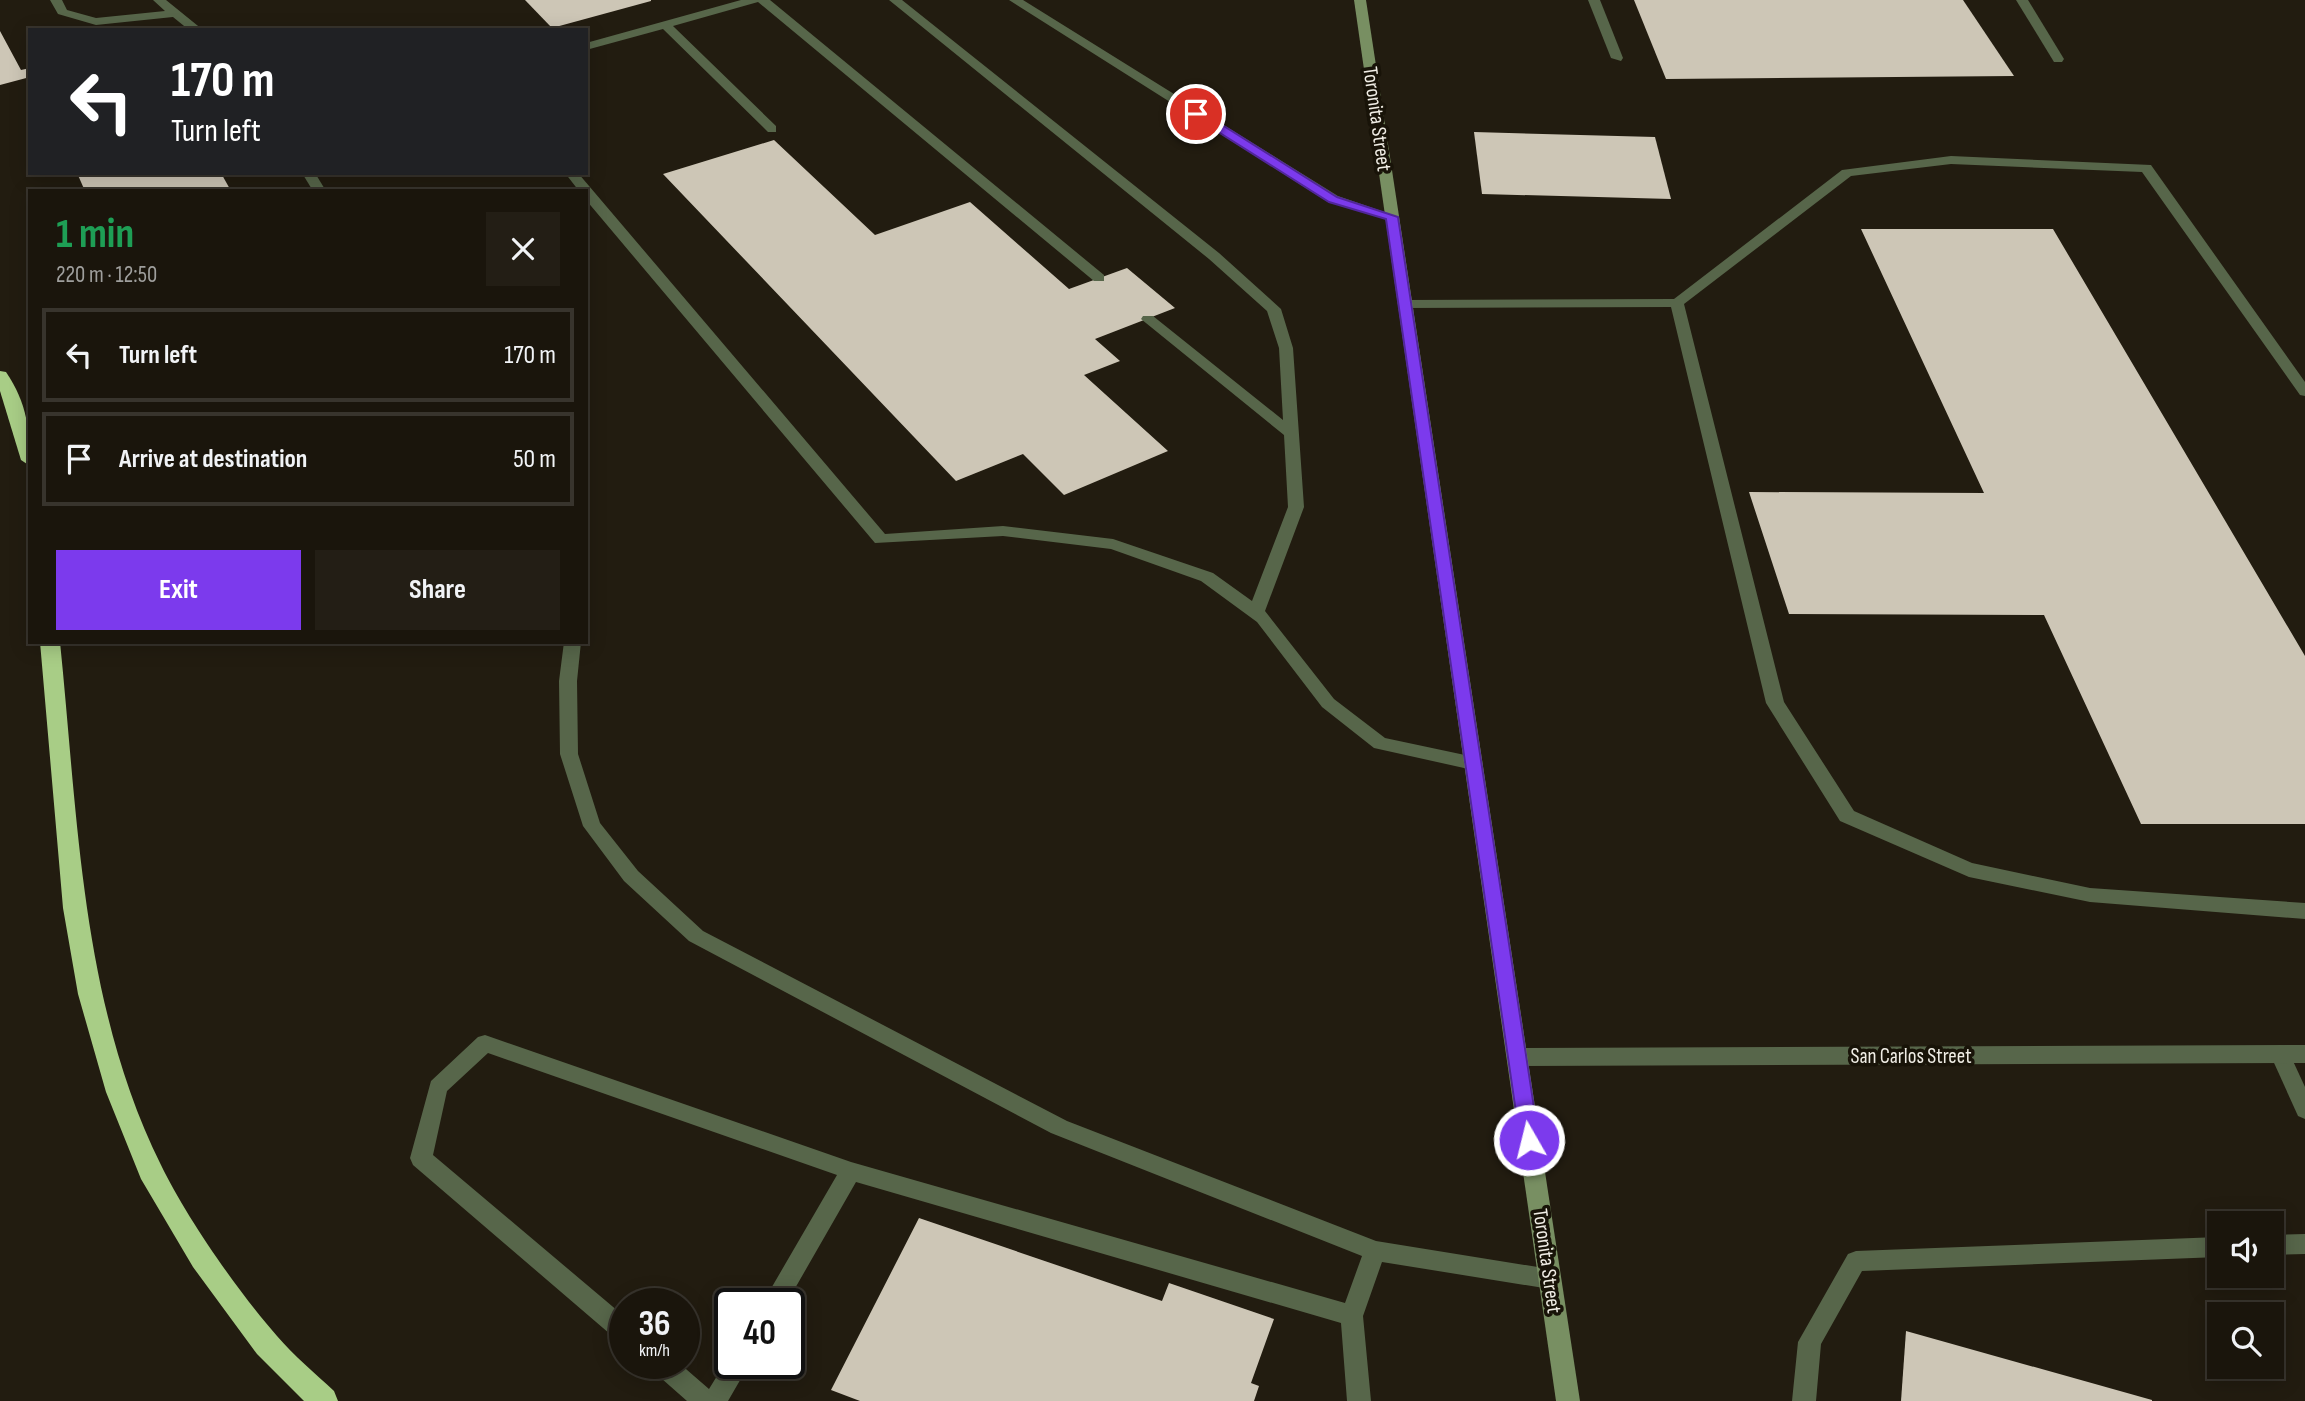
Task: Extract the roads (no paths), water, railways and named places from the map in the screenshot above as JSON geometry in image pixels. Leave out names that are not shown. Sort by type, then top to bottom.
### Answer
[{"type":"highway","points":[[0,376],[12,396],[28,453]]},
{"type":"highway","points":[[50,644],[75,908],[90,994],[119,1092],[150,1171],[203,1258],[267,1345],[324,1401]]},
{"type":"street","points":[[56,0],[62,12],[96,22],[175,13]]},
{"type":"street","points":[[159,0],[194,28]]},
{"type":"street","points":[[588,46],[754,0]]},
{"type":"street","points":[[763,0],[1099,278]]},
{"type":"street","points":[[895,0],[1214,256],[1274,309],[1286,348],[1289,432],[1296,507],[1256,612]]},
{"type":"street","points":[[1015,0],[1333,199],[1392,217]]},
{"type":"street","name":"Toronita Street","points":[[1360,0],[1568,1401]]},
{"type":"street","points":[[1594,0],[1617,58]]},
{"type":"street","points":[[2022,0],[2058,60]]},
{"type":"street","points":[[665,25],[772,129]]},
{"type":"street","points":[[1405,304],[1676,303],[1847,173],[1951,160],[2146,168],[2305,392]]},
{"type":"street","points":[[573,175],[584,189]]},
{"type":"street","points":[[588,193],[881,539],[1003,531],[1113,544],[1208,577],[1256,612],[1328,704],[1380,743],[1473,763]]},
{"type":"street","points":[[1676,303],[1775,703],[1847,816],[1969,870],[1982,873],[2090,895],[2305,911]]},
{"type":"street","points":[[1148,319],[1289,432]]},
{"type":"street","points":[[573,644],[568,681],[569,754],[592,826],[631,876],[696,936],[1059,1127],[1376,1251],[1550,1279]]},
{"type":"street","points":[[609,1318],[421,1158],[438,1087],[485,1043],[851,1171],[1352,1316]]},
{"type":"street","points":[[2280,1054],[2305,1110]]},
{"type":"street","name":"San Carlos Street","points":[[1517,1057],[2305,1054]]},
{"type":"street","points":[[782,1288],[851,1171]]},
{"type":"street","points":[[2284,1245],[2305,1244]]},
{"type":"street","points":[[1804,1401],[1810,1342],[1856,1261],[2207,1247]]},
{"type":"street","points":[[1359,1401],[1352,1316],[1376,1251]]},
{"type":"street","points":[[680,1379],[705,1401]]},
{"type":"street","points":[[715,1401],[728,1379]]}]
